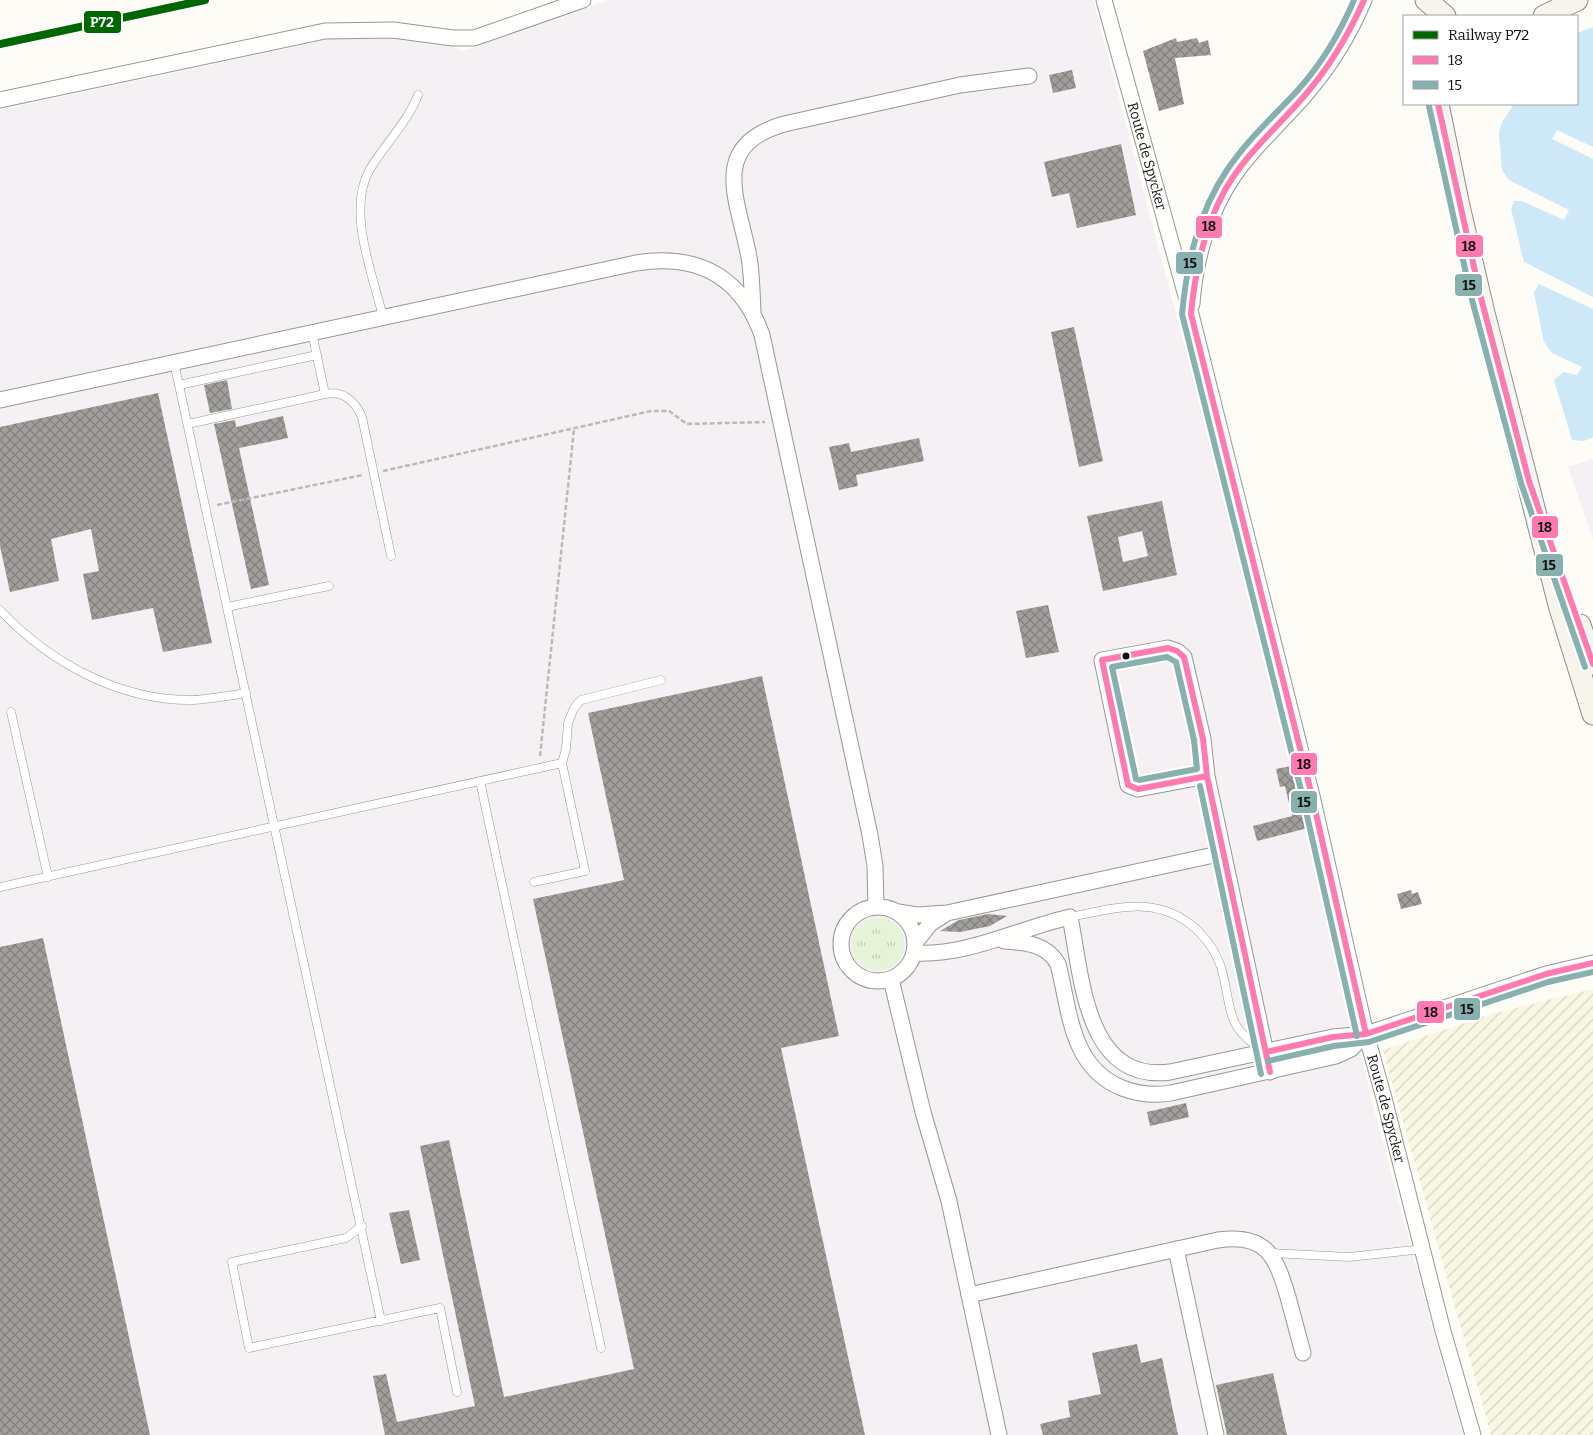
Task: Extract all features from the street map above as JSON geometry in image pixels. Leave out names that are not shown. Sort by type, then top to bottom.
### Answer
[{"type":"main road","points":[[1419,0],[1422,15]]},
{"type":"main road","points":[[1426,0],[1444,15]]},
{"type":"main road","points":[[1546,15],[1577,0]]},
{"type":"main road","points":[[1441,109],[1484,313],[1529,481],[1559,605],[1593,714]]},
{"type":"main road","points":[[1529,481],[1593,664]]},
{"type":"street","points":[[0,100],[325,31],[393,30],[453,38],[474,38],[582,0]]},
{"type":"street","name":"Route de Spycker","points":[[1104,0],[1191,314],[1312,796],[1366,1034],[1451,1359],[1473,1435]]},
{"type":"street","name":"Route de Spycker","points":[[1191,314],[1199,260],[1211,221],[1224,192],[1247,159],[1328,66],[1345,39],[1364,0]]},
{"type":"street","points":[[753,313],[750,267],[733,176],[739,154],[751,138],[771,127],[813,117],[960,85],[1029,76]]},
{"type":"street","points":[[0,400],[636,263],[662,260],[692,263],[714,272],[739,293],[753,313],[762,335],[870,835],[875,866],[876,907]]},
{"type":"street","points":[[1206,776],[1138,789],[1128,785],[1102,660],[1161,648],[1173,648],[1181,653],[1185,662],[1203,738],[1206,776],[1270,1072]]},
{"type":"street","points":[[947,913],[934,920],[915,948],[907,967],[891,979],[876,981],[860,976],[848,966],[842,951],[842,936],[849,921],[861,911],[876,907],[917,915],[947,913],[1223,853]]},
{"type":"street","points":[[898,912],[909,924],[915,948]]},
{"type":"street","points":[[915,948],[941,953],[994,941],[1070,917],[1094,1028],[1106,1048],[1120,1060],[1142,1071],[1163,1073],[1342,1036],[1366,1034],[1546,974],[1593,963]]},
{"type":"street","points":[[994,941],[1027,943],[1052,954],[1058,964],[1078,1046],[1094,1070],[1119,1087],[1141,1094],[1164,1094],[1341,1055],[1351,1049],[1366,1034]]},
{"type":"street","points":[[1546,974],[1593,952]]},
{"type":"street","points":[[891,979],[923,1112],[949,1201],[999,1435]]},
{"type":"street","points":[[969,1295],[1176,1249],[1232,1239],[1256,1243],[1272,1253],[1280,1270],[1303,1353]]},
{"type":"street","points":[[1176,1249],[1216,1435]]},
{"type":"lane","points":[[383,317],[361,224],[360,197],[363,184],[370,169],[409,113],[418,95]]},
{"type":"lane","points":[[312,333],[325,394]]},
{"type":"lane","points":[[179,386],[317,355]]},
{"type":"lane","points":[[174,362],[381,1320]]},
{"type":"lane","points":[[188,424],[325,394],[341,394],[354,403],[360,412],[376,472],[391,556]]},
{"type":"lane","points":[[227,607],[329,586]]},
{"type":"lane","points":[[0,610],[23,634],[44,650],[94,678],[123,689],[159,697],[192,700],[246,693]]},
{"type":"lane","points":[[534,882],[585,871],[562,763],[566,749],[568,723],[574,708],[581,700],[661,680]]},
{"type":"lane","points":[[10,712],[48,877]]},
{"type":"lane","points":[[0,887],[562,763]]},
{"type":"lane","points":[[480,781],[601,1348]]},
{"type":"lane","points":[[1070,917],[1136,905],[1165,909],[1184,920],[1200,933],[1217,959],[1235,1025],[1248,1040],[1266,1052]]},
{"type":"lane","points":[[362,1226],[346,1238],[232,1262],[249,1348],[440,1308],[457,1392]]},
{"type":"lane","points":[[1272,1253],[1354,1257],[1422,1249]]},
{"type":"path","points":[[206,508],[651,411],[669,411],[688,424],[781,421]]},
{"type":"path","points":[[539,768],[574,429]]},
{"type":"shaded area","points":[[609,0],[1093,0],[1285,727],[1372,1102],[1463,1435],[0,1435],[0,110],[331,39],[431,39],[463,51]]},
{"type":"shaded area","points":[[1593,459],[1593,539],[1568,467]]},
{"type":"shaded area","points":[[1593,989],[1593,1435],[1491,1435],[1383,1050],[1492,1014]]},
{"type":"green space","points":[[873,918],[883,918],[893,922],[900,929],[904,944],[900,959],[893,966],[883,970],[873,970],[863,966],[856,959],[852,949],[852,939],[856,929],[863,922]]},
{"type":"water","points":[[1593,27],[1593,147],[1557,130],[1552,139],[1593,159],[1593,297],[1524,262],[1511,209],[1514,201],[1522,201],[1564,220],[1569,210],[1509,180],[1502,170],[1499,133],[1502,122],[1513,105],[1578,105],[1578,33]]},
{"type":"water","points":[[1539,284],[1593,309],[1593,437],[1584,441],[1572,440],[1554,380],[1563,372],[1577,375],[1582,367],[1552,353],[1544,342],[1534,293]]},
{"type":"building","points":[[1176,38],[1177,42],[1197,38],[1199,43],[1208,40],[1211,55],[1175,58],[1184,104],[1159,111],[1143,51]]},
{"type":"building","points":[[1072,70],[1076,88],[1053,93],[1049,75]]},
{"type":"building","points":[[1121,144],[1136,215],[1077,228],[1069,193],[1052,197],[1044,162]]},
{"type":"building","points":[[1074,327],[1103,461],[1079,467],[1051,332]]},
{"type":"building","points":[[227,380],[232,409],[210,413],[204,385]]},
{"type":"building","points":[[158,393],[212,643],[163,652],[153,608],[92,620],[83,574],[99,571],[91,529],[51,539],[59,581],[10,592],[0,546],[0,427]]},
{"type":"building","points":[[283,416],[288,438],[239,448],[269,585],[251,589],[214,424],[235,420],[236,427]]},
{"type":"building","points":[[919,438],[924,461],[856,475],[858,486],[839,490],[829,447],[849,443],[851,452]]},
{"type":"building","points":[[1162,501],[1177,575],[1103,591],[1087,516]],"holes":[[[1142,531],[1148,556],[1123,562],[1118,537]]]},
{"type":"building","points":[[1048,605],[1059,652],[1026,658],[1016,611]]},
{"type":"building","points":[[762,676],[839,1036],[781,1048],[865,1435],[385,1435],[373,1376],[386,1374],[397,1422],[475,1406],[420,1146],[449,1140],[504,1397],[634,1369],[533,899],[624,880],[588,713]]},
{"type":"building","points":[[1291,766],[1308,828],[1257,841],[1253,826],[1292,816],[1285,786],[1280,787],[1276,769]]},
{"type":"building","points":[[1411,890],[1412,894],[1418,892],[1422,904],[1401,909],[1397,894]]},
{"type":"building","points":[[988,914],[1007,916],[990,926],[960,932],[940,931],[959,920]]},
{"type":"building","points":[[43,938],[150,1435],[0,1435],[0,947]]},
{"type":"building","points":[[1186,1103],[1189,1117],[1150,1126],[1147,1112]]},
{"type":"building","points":[[409,1210],[420,1260],[401,1264],[389,1213]]},
{"type":"building","points":[[1137,1344],[1141,1363],[1162,1358],[1178,1435],[1043,1435],[1040,1424],[1070,1417],[1068,1401],[1101,1394],[1092,1353]]},
{"type":"building","points":[[1273,1373],[1287,1435],[1227,1435],[1216,1385]]},
{"type":"rail line","name":"P72","points":[[0,44],[205,0]]},
{"type":"transit line","name":"15","points":[[1354,0],[1343,24],[1315,69],[1298,90],[1243,148],[1217,186],[1201,221],[1191,257],[1182,314],[1303,798],[1357,1036]]},
{"type":"transit line","name":"18","points":[[1364,0],[1331,61],[1315,83],[1253,152],[1225,190],[1211,219],[1206,235],[1195,282],[1191,314],[1312,796],[1366,1034]]},
{"type":"transit line","name":"18","points":[[1438,105],[1480,294],[1529,481],[1593,664]]},
{"type":"transit line","name":"15","points":[[1429,106],[1471,296],[1521,483],[1585,667]]},
{"type":"transit line","name":"18","points":[[1168,648],[1177,651],[1184,657],[1203,739],[1207,776],[1138,789],[1128,785],[1102,660],[1168,648]]},
{"type":"transit line","name":"15","points":[[1167,657],[1176,662],[1194,740],[1197,769],[1139,780],[1136,779],[1112,667],[1167,657]]},
{"type":"transit line","name":"18","points":[[1207,776],[1270,1072]]},
{"type":"transit line","name":"15","points":[[1200,786],[1261,1074]]},
{"type":"transit line","name":"18","points":[[1266,1052],[1333,1037],[1366,1034],[1546,974],[1593,963]]},
{"type":"transit line","name":"15","points":[[1268,1061],[1334,1046],[1369,1042],[1548,982],[1593,972]]}]
